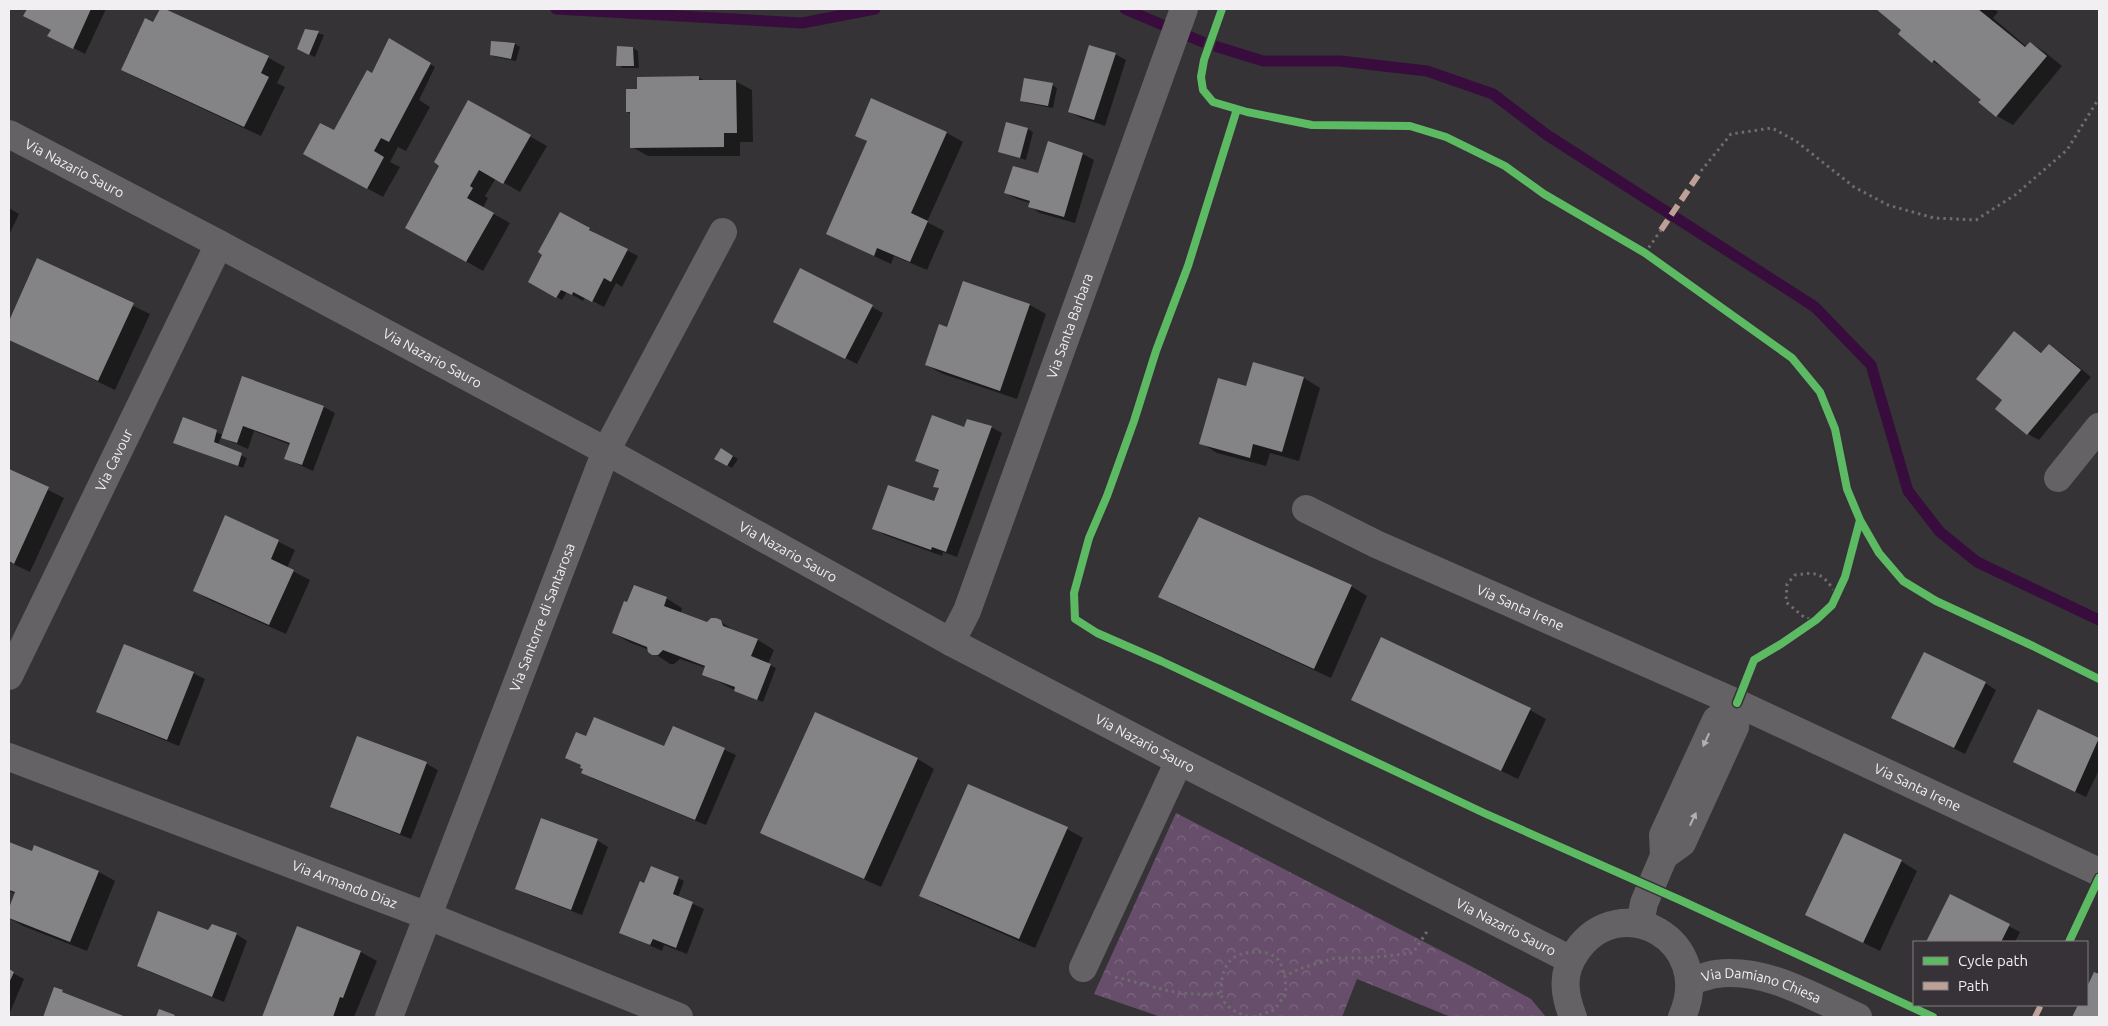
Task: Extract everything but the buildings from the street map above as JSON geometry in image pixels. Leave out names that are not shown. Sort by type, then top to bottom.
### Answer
[{"type":"street","name":"Via Santa Barbara","points":[[951,642],[968,612],[1184,9]]},
{"type":"street","name":"Via Nazario Sauro","points":[[9,134],[606,451],[951,642],[1179,761],[1570,960]]},
{"type":"street","name":"Via Santorre di Santarosa","points":[[389,1017],[606,451],[723,232]]},
{"type":"street","name":"Via Cavour","points":[[9,676],[219,244]]},
{"type":"street","points":[[2058,478],[2099,427]]},
{"type":"street","name":"Via Santa Irene","points":[[1306,509],[1394,552],[1736,704],[2099,872]]},
{"type":"street","points":[[1640,924],[1644,903],[1664,856],[1663,835],[1716,720],[1736,704]]},
{"type":"street","name":"Via Armando Diaz","points":[[9,757],[428,916],[679,1017]]},
{"type":"street","points":[[1083,968],[1179,761]]},
{"type":"street","name":"Via Nazario Sauro","points":[[1573,1017],[1566,999],[1565,979],[1570,960],[1582,943],[1599,930],[1619,924],[1640,924],[1655,930],[1669,939],[1679,951],[1687,966],[1690,981],[1688,1003],[1682,1017]]},
{"type":"street","name":"Via Damiano Chiesa","points":[[1690,981],[1717,974],[1757,975],[1793,988],[1858,1017]]},
{"type":"path","points":[[1701,171],[1731,134],[1772,128],[1796,141],[1854,187],[1888,205],[1934,218],[1976,220],[2015,195],[2067,150],[2099,98]]},
{"type":"path","points":[[1645,252],[1661,230]]},
{"type":"path","points":[[1637,248],[1653,258]]},
{"type":"path","points":[[1815,620],[1805,618],[1786,602],[1787,584],[1791,579],[1795,575],[1812,572],[1825,578],[1836,597]]},
{"type":"path","points":[[1836,597],[1841,586]]},
{"type":"path","points":[[1285,976],[1299,969],[1335,958],[1367,958],[1413,953],[1428,930]]},
{"type":"path","points":[[1248,1017],[1230,1009],[1222,1000],[1221,981],[1227,965],[1235,955],[1266,952],[1279,961],[1285,976],[1286,994],[1274,1010],[1253,1017]]},
{"type":"path","points":[[1083,968],[1167,992],[1203,995],[1221,993]]},
{"type":"green space","points":[[1176,813],[1484,973],[1531,999],[1546,1017],[1451,1017],[1357,979],[1342,1017],[1161,1017],[1094,994]]},
{"type":"waterway","points":[[556,9],[802,23],[875,9]]},
{"type":"waterway","points":[[1125,9],[1205,43],[1263,61],[1340,61],[1427,71],[1493,94],[1547,135],[1815,307],[1871,365],[1908,491],[1940,532],[1977,562],[2099,620]]},
{"type":"marked path","points":[[1661,230],[1701,171]]},
{"type":"marked path","points":[[2035,1017],[2040,1006]]},
{"type":"cycle path","points":[[1222,9],[1204,60],[1201,77],[1203,90],[1213,102],[1247,112],[1312,125],[1410,126],[1446,137],[1505,166],[1544,194],[1645,253],[1792,358],[1820,392],[1835,429],[1847,489],[1860,520],[1845,577],[1832,605],[1816,620],[1754,660],[1737,703]]},
{"type":"cycle path","points":[[1237,109],[1188,266],[1156,351],[1134,421],[1107,496],[1089,538],[1074,593],[1075,619],[1097,633],[1161,661],[1484,813],[1680,900],[1933,1017]]},
{"type":"cycle path","points":[[1860,520],[1879,553],[1903,581],[1936,601],[2099,679]]},
{"type":"cycle path","points":[[2069,941],[2099,878]]}]
